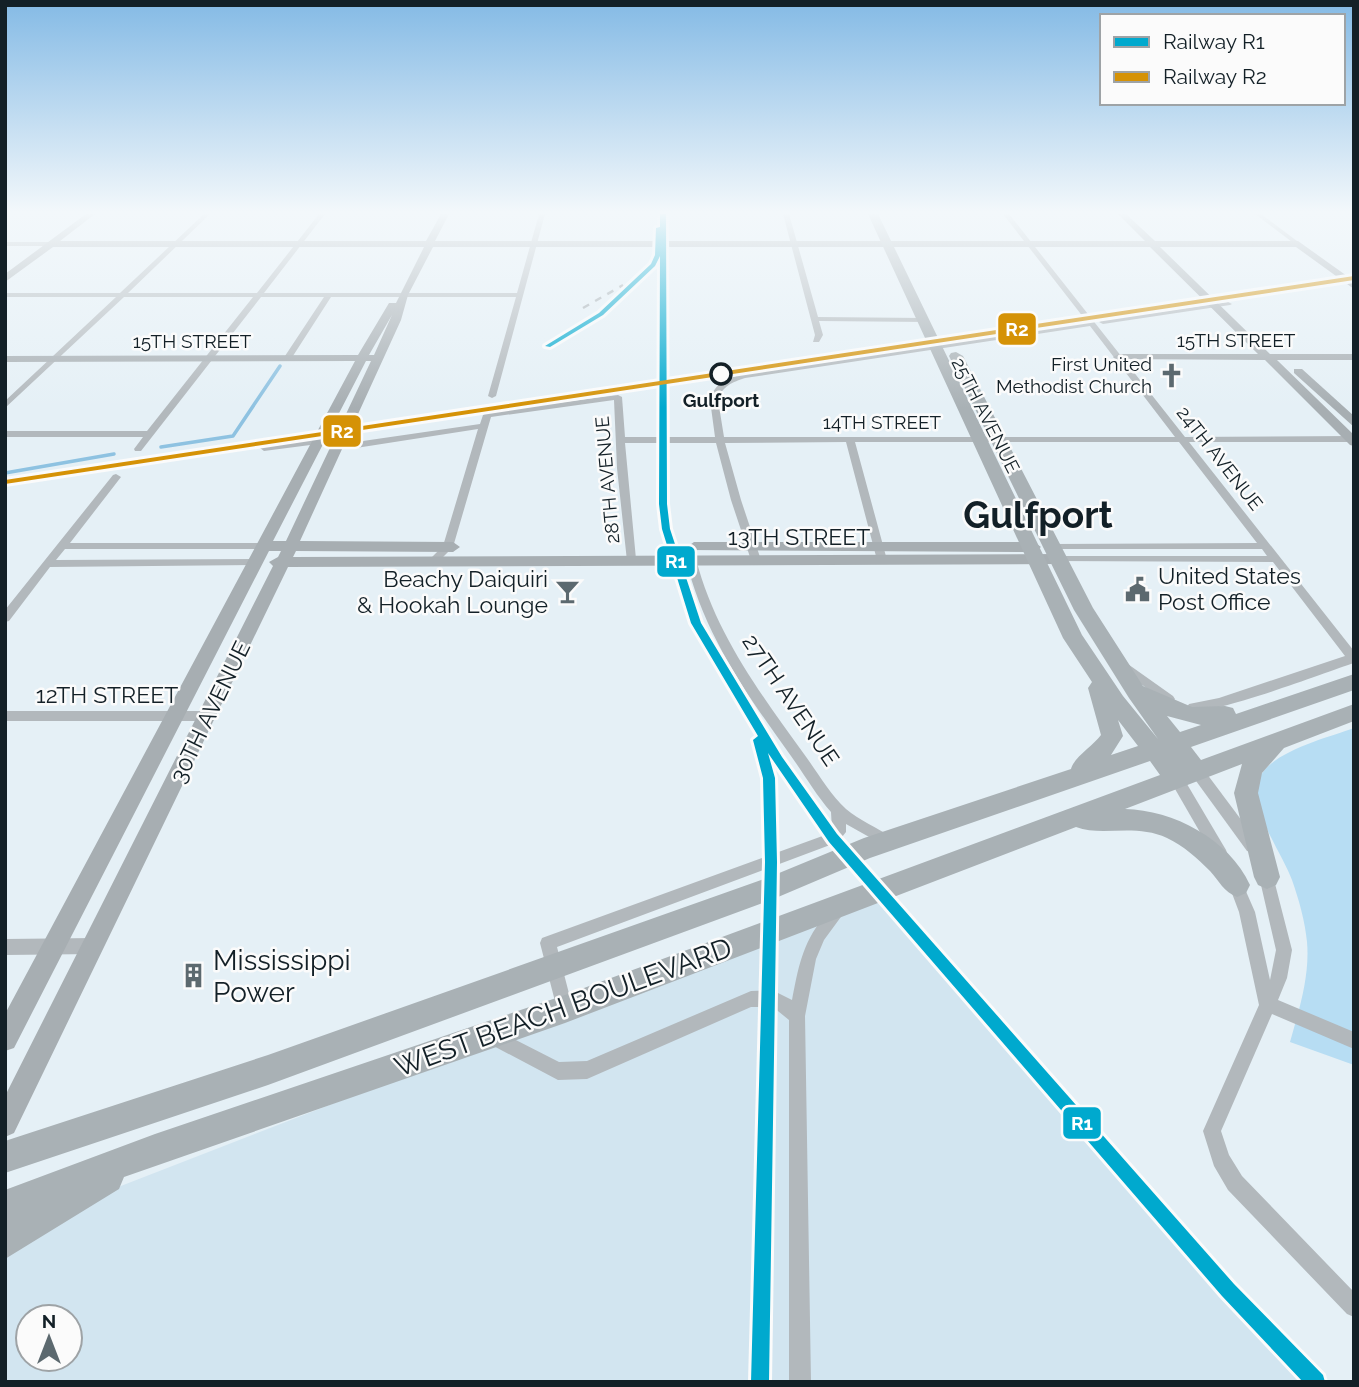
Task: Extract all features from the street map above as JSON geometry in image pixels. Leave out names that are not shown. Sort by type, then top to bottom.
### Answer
[{"type":"main road","name":"25TH AVENUE","points":[[907,279],[924,320],[943,345],[981,440],[1073,638],[1091,666]]},
{"type":"main road","name":"25TH AVENUE","points":[[910,279],[943,345],[999,440],[1083,610],[1136,691],[1163,745]]},
{"type":"main road","points":[[1091,666],[1115,702],[1163,745],[1186,774]]},
{"type":"main road","points":[[1066,779],[1099,755],[1112,736],[1091,666]]},
{"type":"main road","points":[[1136,691],[1181,713],[1207,719],[1354,672]]},
{"type":"main road","name":"WEST BEACH BOULEVARD","points":[[5,1157],[268,1070],[771,888],[887,841],[1354,682]]},
{"type":"main road","name":"WEST BEACH BOULEVARD","points":[[5,1206],[155,1150],[565,1009],[1354,712]]},
{"type":"main road","points":[[1267,877],[1246,793],[1251,769],[1279,740]]},
{"type":"main road","points":[[1057,822],[1123,817],[1166,826],[1201,846],[1220,862],[1237,885]]},
{"type":"main road","points":[[5,1242],[155,1150]]},
{"type":"street","points":[[5,406],[138,279]]},
{"type":"street","points":[[138,449],[271,279]]},
{"type":"street","name":"30TH AVENUE","points":[[5,1124],[96,946],[341,444],[412,279]]},
{"type":"street","points":[[492,396],[524,279]]},
{"type":"street","points":[[804,279],[816,319],[819,335],[816,340]]},
{"type":"street","name":"24TH AVENUE","points":[[1056,279],[1354,658]]},
{"type":"street","points":[[1188,279],[1353,440]]},
{"type":"street","points":[[1202,279],[1354,423]]},
{"type":"street","points":[[5,295],[520,295]]},
{"type":"street","points":[[287,359],[329,295]]},
{"type":"street","name":"30TH AVENUE","points":[[5,1039],[362,358],[390,308],[403,295]]},
{"type":"street","points":[[1103,322],[1228,304]]},
{"type":"street","points":[[816,319],[924,320]]},
{"type":"street","points":[[753,553],[729,482],[719,440],[714,394],[732,380],[1091,324]]},
{"type":"street","name":"15TH STREET","points":[[1119,357],[1354,357]]},
{"type":"street","name":"15TH STREET","points":[[5,359],[379,358]]},
{"type":"street","points":[[264,448],[318,441],[356,445],[618,397]]},
{"type":"street","name":"28TH AVENUE","points":[[618,397],[632,553]]},
{"type":"street","points":[[1317,406],[1340,410]]},
{"type":"street","points":[[435,559],[449,547],[485,420]]},
{"type":"street","points":[[5,434],[150,434]]},
{"type":"street","name":"14TH STREET","points":[[620,440],[1353,440]]},
{"type":"street","points":[[850,440],[880,553]]},
{"type":"street","points":[[5,618],[116,477]]},
{"type":"street","name":"13TH STREET","points":[[62,546],[165,546],[260,554],[435,559],[632,553],[1056,553],[1276,559]]},
{"type":"street","points":[[154,564],[165,546]]},
{"type":"street","name":"13TH STREET","points":[[1056,553],[1267,546]]},
{"type":"street","name":"13TH STREET","points":[[288,554],[449,547],[632,553],[691,559],[753,553]]},
{"type":"street","name":"13TH STREET","points":[[48,564],[154,564],[260,554]]},
{"type":"street","name":"27TH AVENUE","points":[[691,559],[695,582],[712,620],[749,684],[838,809],[887,841]]},
{"type":"street","points":[[1109,652],[1161,695],[1182,705],[1204,707],[1354,658]]},
{"type":"street","name":"12TH STREET","points":[[5,716],[208,716]]},
{"type":"street","points":[[1186,774],[1251,843],[1267,877],[1284,950],[1279,978],[1212,1131],[1221,1159],[1236,1183],[1354,1307]]},
{"type":"street","points":[[1186,774],[1237,885],[1257,949],[1267,1004]]},
{"type":"street","points":[[565,1009],[548,943],[833,838],[839,832],[838,809]]},
{"type":"street","points":[[800,1382],[797,1016],[808,958],[819,935],[843,905]]},
{"type":"street","points":[[5,947],[96,946]]},
{"type":"street","points":[[488,1034],[558,1071],[572,1072],[587,1070],[751,999],[768,996],[781,1001],[797,1016]]},
{"type":"street","points":[[1267,1004],[1354,1041]]},
{"type":"shaded area","points":[[1354,728],[1354,1065],[1290,1042],[1305,980],[1308,955],[1306,934],[1292,880],[1262,818],[1256,792],[1258,781],[1273,762],[1300,747]]},
{"type":"shaded area","points":[[878,892],[1317,1382],[5,1382],[5,1231]]},
{"type":"waterway","points":[[161,447],[233,436],[280,366]]},
{"type":"waterway","points":[[5,473],[114,454]]},
{"type":"railway","points":[[550,345],[613,305],[642,279]]},
{"type":"railway","points":[[663,279],[663,343]]},
{"type":"railway","points":[[583,308],[623,285]]},
{"type":"railway","points":[[548,346],[553,343]]},
{"type":"railway","points":[[663,343],[664,514]]},
{"type":"railway","points":[[664,512],[666,529],[696,623],[762,733]]},
{"type":"railway","points":[[761,731],[833,838],[990,1018]]},
{"type":"railway","points":[[760,743],[766,775],[772,844],[768,1018]]},
{"type":"railway","points":[[760,1382],[768,1016]]},
{"type":"railway","points":[[989,1016],[1228,1290],[1316,1382]]},
{"type":"rail line","name":"R1","points":[[548,346],[601,314],[638,279]]},
{"type":"rail line","name":"R1","points":[[663,279],[663,504],[666,529],[696,623],[778,760],[833,838],[1228,1290],[1316,1382]]},
{"type":"rail line","name":"R2","points":[[5,482],[1349,279]]},
{"type":"rail line","name":"R1","points":[[759,740],[769,778],[771,862],[760,1382]]},
{"type":"place","name":"Gulfport","points":[[721,374]]},
{"type":"place","name":"First United Methodist Church","points":[[1172,375]]},
{"type":"place","name":"United States Post Office","points":[[1138,589]]},
{"type":"place","name":"Beachy Daiquiri & Hookah Lounge","points":[[568,592]]},
{"type":"place","name":"Mississippi Power","points":[[193,976]]},
{"type":"district","name":"Gulfport","points":[[1038,515]]}]
